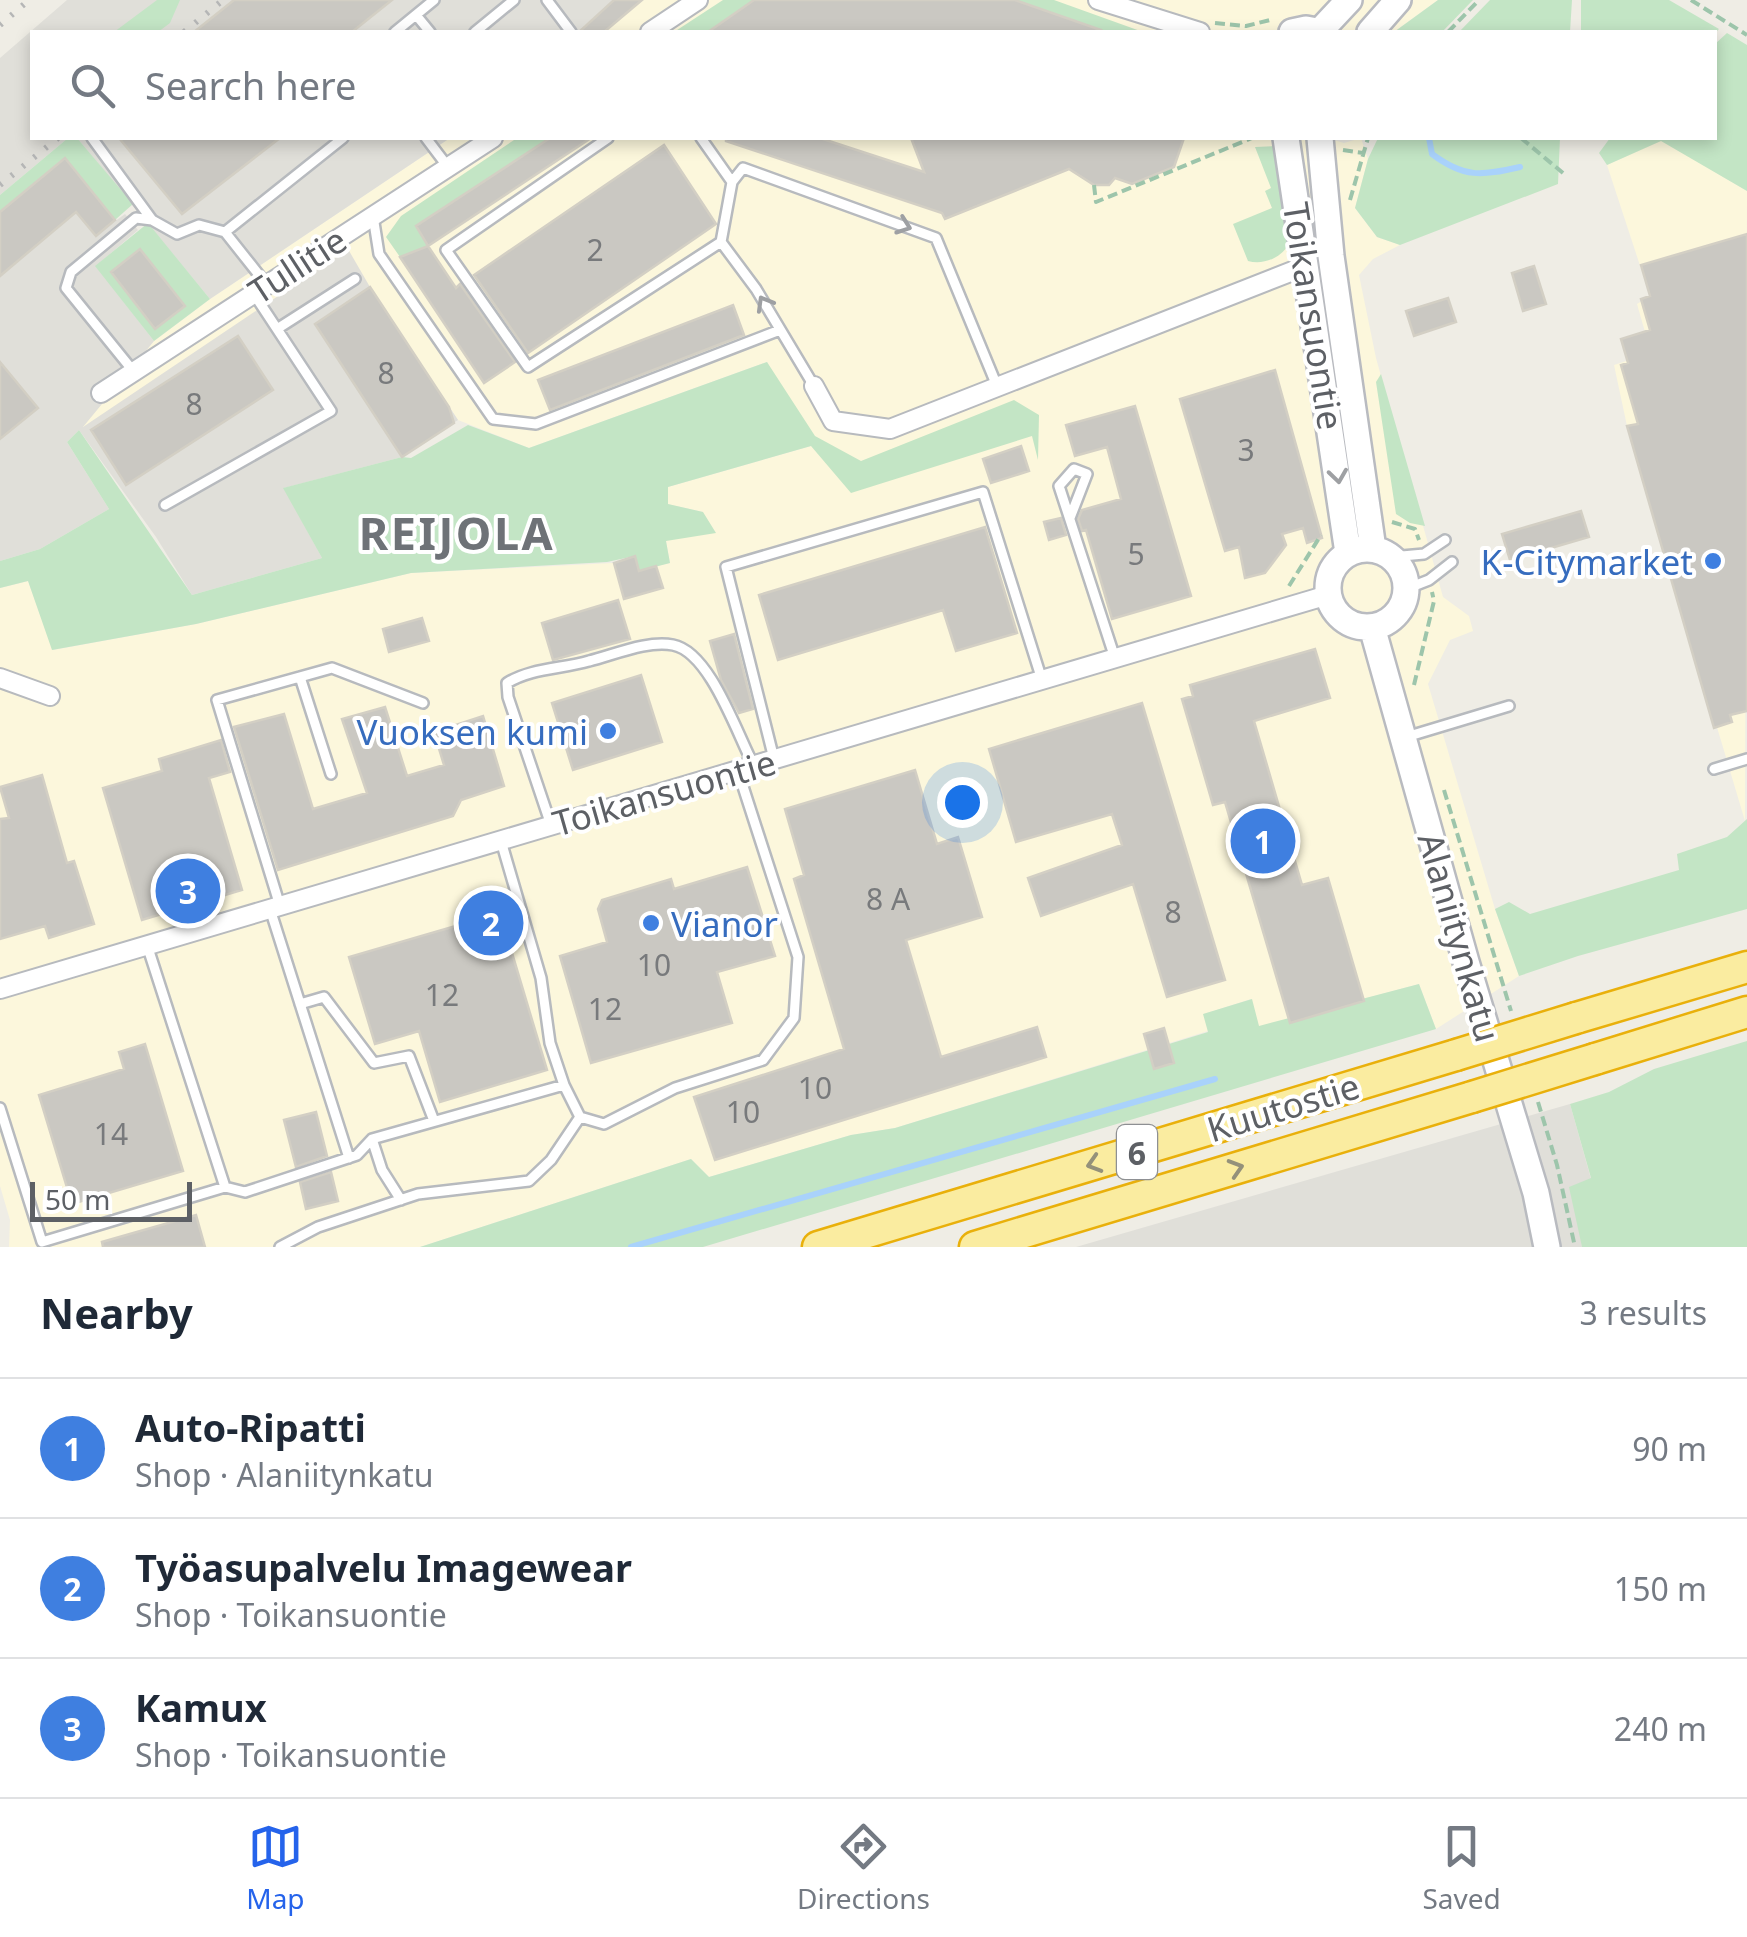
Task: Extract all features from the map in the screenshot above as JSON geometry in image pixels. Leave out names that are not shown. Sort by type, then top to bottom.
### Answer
[{"type":"highway","name":"Kuutostie","points":[[818,1247],[1614,1007],[1747,963]]},
{"type":"highway","name":"Kuutostie","points":[[975,1247],[1747,1014]]},
{"type":"main road","points":[[1323,30],[1349,0]]},
{"type":"main road","points":[[1372,30],[1398,0]]},
{"type":"main road","points":[[1284,26],[1311,30]]},
{"type":"main road","name":"Toikansuontie","points":[[1286,140],[1365,542]]},
{"type":"main road","name":"Toikansuontie","points":[[1320,140],[1365,542]]},
{"type":"main road","points":[[1365,542],[1417,584],[1399,610],[1382,624],[1372,626],[1360,626],[1340,616],[1328,596],[1334,566],[1365,542]]},
{"type":"main road","name":"Alaniitynkatu","points":[[1372,626],[1415,734],[1547,1247]]},
{"type":"street","points":[[1098,0],[1206,28]]},
{"type":"street","points":[[653,30],[690,2]]},
{"type":"street","name":"Tullitie","points":[[101,393],[490,140]]},
{"type":"street","points":[[814,386],[833,422],[890,429],[1308,265]]},
{"type":"street","name":"Toikansuontie","points":[[0,988],[1328,596]]},
{"type":"street","points":[[0,678],[50,696]]},
{"type":"lane","points":[[397,30],[434,0]]},
{"type":"lane","points":[[477,30],[514,0]]},
{"type":"lane","points":[[548,0],[570,30]]},
{"type":"lane","points":[[416,15],[428,30]]},
{"type":"lane","points":[[93,140],[152,220]]},
{"type":"lane","points":[[224,232],[339,140]]},
{"type":"lane","points":[[428,140],[448,167]]},
{"type":"lane","points":[[605,140],[446,250],[528,367],[721,242],[732,182],[743,168],[936,238],[998,387]]},
{"type":"lane","points":[[701,140],[732,182]]},
{"type":"lane","points":[[373,216],[379,254],[493,419],[536,424],[780,330]]},
{"type":"lane","points":[[134,372],[66,288],[71,272],[136,218],[152,220],[176,234],[199,224],[224,232],[260,289],[277,329],[331,411],[165,505]]},
{"type":"lane","points":[[721,242],[756,288],[814,386]]},
{"type":"lane","points":[[277,329],[354,279]]},
{"type":"lane","points":[[1070,518],[1087,474],[1074,469],[1059,486],[1116,658]]},
{"type":"lane","points":[[774,760],[726,567],[982,492],[1042,680]]},
{"type":"lane","points":[[1365,542],[1424,554],[1445,540]]},
{"type":"lane","points":[[1417,584],[1452,562]]},
{"type":"lane","points":[[500,840],[541,978],[550,1042],[580,1117],[604,1124],[675,1088],[762,1060],[794,1018],[798,957],[746,768],[706,668],[677,645],[654,644],[563,668],[524,672],[507,683],[508,697],[551,826]]},
{"type":"lane","points":[[349,1158],[300,1004],[217,700],[332,668],[423,703]]},
{"type":"lane","points":[[300,678],[331,774]]},
{"type":"lane","points":[[1415,734],[1508,706]]},
{"type":"lane","points":[[1714,769],[1747,758]]},
{"type":"lane","points":[[147,945],[224,1187]]},
{"type":"lane","points":[[300,1004],[324,997],[374,1063],[409,1056],[434,1121]]},
{"type":"lane","points":[[0,1108],[42,1245],[224,1187],[245,1192],[357,1155],[372,1138],[564,1085]]},
{"type":"lane","points":[[280,1247],[318,1227],[418,1194],[529,1181],[551,1160],[580,1117]]},
{"type":"lane","points":[[372,1138],[382,1170],[400,1200]]},
{"type":"path","points":[[1450,30],[1479,0]]},
{"type":"path","points":[[1691,0],[1747,35]]},
{"type":"path","points":[[1241,25],[1242,30]]},
{"type":"path","points":[[1206,28],[1284,26]]},
{"type":"path","points":[[1094,185],[1096,202],[1247,140]]},
{"type":"path","points":[[1524,140],[1563,173]]},
{"type":"path","points":[[1282,599],[1326,528],[1365,542],[1392,522],[1415,530],[1424,554]]},
{"type":"path","points":[[1415,734],[1414,682],[1434,601],[1417,584]]},
{"type":"path","points":[[1441,780],[1513,1019]]},
{"type":"path","points":[[1535,1092],[1557,1165],[1574,1247]]},
{"type":"shaded area","points":[[67,0],[614,0],[584,26],[587,30],[32,30]]},
{"type":"shaded area","points":[[614,0],[1438,0],[1397,30],[587,30],[583,26]]},
{"type":"shaded area","points":[[30,32],[30,140],[66,140],[0,195],[0,58]]},
{"type":"shaded area","points":[[79,140],[447,140],[210,299]]},
{"type":"shaded area","points":[[447,140],[1362,140],[1368,159],[1355,208],[1377,237],[1400,245],[1373,259],[1359,275],[1376,358],[1443,597],[1469,616],[1473,631],[1450,640],[1428,684],[1519,976],[1436,1029],[1419,984],[1259,1027],[1251,999],[1204,1014],[1208,1031],[895,1128],[851,1135],[709,1177],[691,1159],[420,1247],[9,1247],[10,1220],[0,1186],[0,588],[28,581],[53,650],[196,624],[411,573],[613,563],[635,556],[640,570],[670,563],[666,541],[703,512],[667,504],[668,487],[811,446],[767,362],[529,448],[458,420],[370,287],[79,430],[154,341]]},
{"type":"shaded area","name":"K-Citymarket","points":[[1661,140],[1747,191],[1745,821],[1627,426],[1614,365],[1651,353],[1637,304],[1650,296],[1607,165]]},
{"type":"shaded area","points":[[76,212],[96,235],[125,214],[138,230],[96,266],[154,341],[83,427],[348,249],[458,420],[402,457],[284,488],[322,558],[192,595],[156,537],[79,430],[67,442],[109,509],[40,549],[0,561],[0,439],[38,408],[0,362],[0,276]]},
{"type":"shaded area","points":[[1570,1104],[1591,1179],[1582,1247],[1076,1247]]},
{"type":"green space","points":[[157,0],[180,0],[170,23],[161,30],[117,30]]},
{"type":"green space","points":[[723,0],[754,0],[710,30],[677,30]]},
{"type":"green space","points":[[1015,0],[1054,0],[1137,30],[1102,30]]},
{"type":"green space","points":[[1438,0],[1473,0],[1444,30],[1397,30]]},
{"type":"green space","points":[[1490,0],[1572,0],[1570,30],[1461,30]]},
{"type":"green space","points":[[1581,0],[1669,0],[1719,29],[1717,31],[1581,30]]},
{"type":"green space","points":[[1727,33],[1747,45],[1747,191],[1661,141],[1607,165],[1599,153],[1609,140],[1717,140],[1717,42]]},
{"type":"green space","points":[[66,140],[79,140],[133,204],[115,220],[64,158],[0,211],[0,195]]},
{"type":"green space","points":[[514,140],[547,140],[416,226],[428,246],[400,257],[386,237],[401,216]]},
{"type":"green space","points":[[1377,140],[1560,140],[1558,184],[1400,245],[1377,237],[1355,208]]},
{"type":"green space","points":[[1277,146],[1291,235],[1286,248],[1276,257],[1248,261],[1233,224],[1272,208],[1265,191],[1271,188],[1255,147]]},
{"type":"green space","points":[[148,223],[210,299],[154,341],[95,266]]},
{"type":"green space","points":[[767,362],[815,436],[861,461],[1014,400],[1039,415],[1038,460],[1032,436],[851,493],[811,446],[668,487],[668,504],[703,512],[716,533],[666,541],[670,563],[639,571],[635,556],[607,562],[411,573],[196,624],[52,650],[28,581],[0,588],[0,561],[40,549],[109,509],[67,442],[79,430],[192,595],[322,558],[283,488],[402,457],[411,458],[468,425],[529,448]]},
{"type":"green space","points":[[1381,374],[1425,526],[1396,514],[1376,382]]},
{"type":"green space","points":[[1747,819],[1747,909],[1519,976],[1495,909],[1509,902],[1530,914],[1679,870],[1677,854],[1727,837]]},
{"type":"green space","points":[[1419,984],[1436,1029],[703,1247],[420,1247],[691,1159],[709,1177],[851,1135],[895,1128],[1208,1032],[1203,1014],[1252,999],[1259,1026]]},
{"type":"green space","points":[[1747,1041],[1747,1247],[1582,1247],[1569,1187],[1591,1178],[1570,1104],[1609,1092],[1654,1069]]},
{"type":"building","points":[[234,0],[392,0],[354,30],[196,30]]},
{"type":"building","points":[[614,0],[642,0],[606,30],[581,30]]},
{"type":"building","points":[[754,0],[1015,0],[1101,30],[711,30]]},
{"type":"building","points":[[121,140],[277,140],[182,214]]},
{"type":"building","points":[[547,140],[588,140],[428,246],[416,226]]},
{"type":"building","points":[[826,140],[924,172],[912,140],[1183,140],[1174,167],[1132,184],[1115,178],[1109,185],[1094,185],[1069,169],[945,219],[942,213],[726,141]]},
{"type":"building","points":[[664,145],[716,224],[528,353],[474,275]]},
{"type":"building","points":[[65,158],[115,220],[96,236],[76,212],[0,276],[0,212]]},
{"type":"building","name":"K-Citymarket","points":[[1747,234],[1747,711],[1730,715],[1732,722],[1714,728],[1627,426],[1638,424],[1621,365],[1628,363],[1621,339],[1650,330],[1641,299],[1650,296],[1641,265]]},
{"type":"building","points":[[428,246],[515,362],[484,383],[400,257]]},
{"type":"building","points":[[140,249],[185,306],[155,329],[111,272]]},
{"type":"building","points":[[1534,266],[1546,304],[1523,311],[1512,273]]},
{"type":"building","points":[[370,287],[449,407],[454,423],[402,457],[315,324]]},
{"type":"building","points":[[1448,298],[1456,322],[1414,336],[1406,311]]},
{"type":"building","points":[[733,305],[744,335],[550,410],[538,380]]},
{"type":"building","points":[[238,336],[273,390],[126,485],[91,430]]},
{"type":"building","points":[[0,362],[38,408],[0,439]]},
{"type":"building","points":[[1275,370],[1322,538],[1307,543],[1303,528],[1282,534],[1286,545],[1265,573],[1245,578],[1239,547],[1225,551],[1180,399]]},
{"type":"building","points":[[1135,406],[1191,596],[1112,619],[1086,530],[1082,531],[1078,519],[1082,510],[1121,499],[1107,447],[1075,456],[1066,425]]},
{"type":"building","points":[[1021,446],[1029,471],[991,483],[983,459]]},
{"type":"building","points":[[1581,511],[1589,537],[1510,560],[1502,534]]},
{"type":"building","points":[[1061,518],[1066,535],[1049,540],[1044,522]]},
{"type":"building","points":[[985,527],[1017,633],[956,651],[943,610],[778,660],[759,595]]},
{"type":"building","points":[[635,556],[639,571],[656,566],[663,588],[624,599],[614,563]]},
{"type":"building","points":[[618,600],[630,639],[553,660],[542,623]]},
{"type":"building","points":[[422,618],[429,641],[389,652],[383,629]]},
{"type":"building","points":[[734,634],[753,709],[739,713],[721,680],[710,641]]},
{"type":"building","points":[[1315,649],[1330,698],[1254,721],[1302,885],[1328,878],[1364,1001],[1290,1023],[1225,802],[1213,805],[1182,699],[1193,696],[1190,685]]},
{"type":"building","points":[[641,675],[662,742],[573,770],[552,703]]},
{"type":"building","points":[[1142,703],[1225,980],[1167,997],[1133,884],[1041,916],[1028,878],[1122,845],[1112,814],[1016,842],[989,749]]},
{"type":"building","points":[[385,707],[407,776],[444,765],[434,732],[483,716],[504,786],[461,800],[453,816],[278,870],[234,727],[284,714],[313,809],[367,793],[342,719]]},
{"type":"building","points":[[221,740],[230,772],[209,778],[242,890],[142,920],[103,788],[162,771],[159,759]]},
{"type":"building","points":[[915,770],[937,844],[958,837],[982,917],[906,940],[941,1057],[1037,1027],[1046,1057],[715,1160],[694,1097],[844,1049],[794,879],[804,875],[785,809]]},
{"type":"building","points":[[42,775],[67,863],[74,861],[94,924],[49,938],[45,926],[0,939],[0,819],[9,818],[0,787]]},
{"type":"building","points":[[747,867],[775,956],[717,972],[732,1023],[591,1063],[560,956],[607,942],[598,909],[602,900],[671,879],[674,889]]},
{"type":"building","points":[[500,913],[547,1070],[440,1102],[419,1031],[375,1044],[349,957]]},
{"type":"building","points":[[1164,1028],[1174,1063],[1154,1069],[1144,1034]]},
{"type":"building","points":[[145,1044],[183,1171],[72,1204],[39,1095],[124,1069],[119,1052]]},
{"type":"building","points":[[316,1112],[327,1156],[296,1167],[284,1120]]},
{"type":"building","points":[[331,1172],[338,1201],[306,1209],[300,1182]]},
{"type":"building","points":[[196,1215],[205,1247],[103,1247],[102,1242]]},
{"type":"waterway","points":[[1429,140],[1432,154],[1464,171],[1483,173],[1520,167]]},
{"type":"waterway","points":[[631,1247],[1215,1079]]},
{"type":"railway","points":[[0,25],[29,0]]},
{"type":"railway","points":[[186,30],[223,0]]},
{"type":"railway","points":[[0,185],[56,140]]},
{"type":"place","name":"K-Citymarket","points":[[1713,561]]},
{"type":"place","name":"Vuoksen kumi","points":[[608,731]]},
{"type":"place","name":"Auto-Ripatti","points":[[1263,841]]},
{"type":"place","name":"Kamux","points":[[188,891]]},
{"type":"place","name":"Työasupalvelu Imagewear","points":[[491,923]]},
{"type":"place","name":"Vianor","points":[[651,923]]},
{"type":"district","name":"REIJOLA","points":[[457,532]]}]
